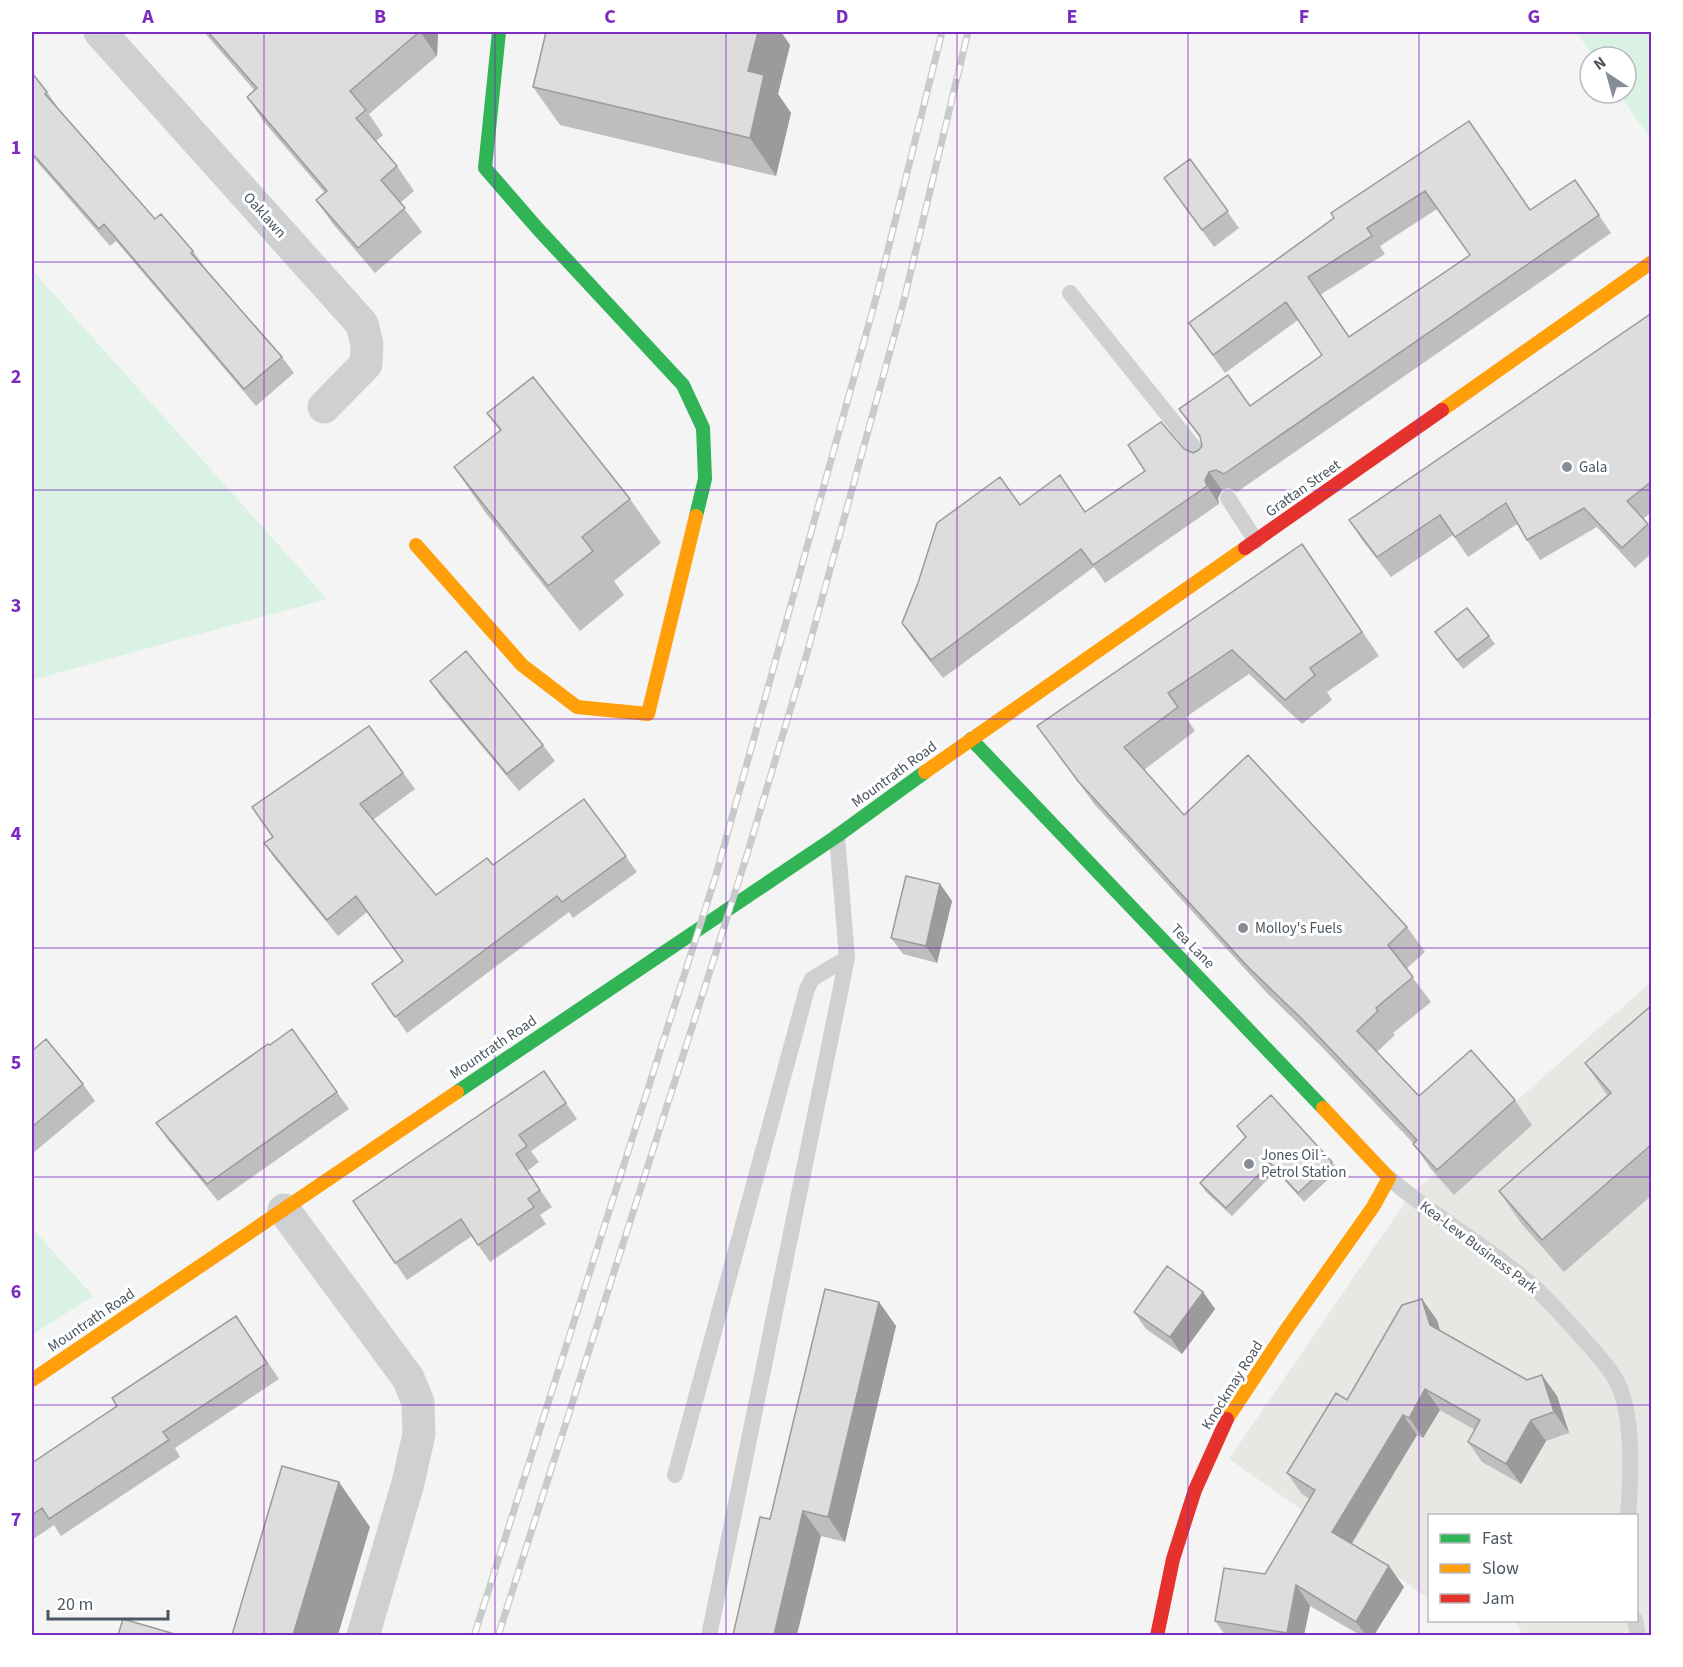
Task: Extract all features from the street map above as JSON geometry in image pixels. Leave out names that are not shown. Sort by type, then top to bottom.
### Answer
[{"type":"street","name":"Oaklawn","points":[[100,32],[362,324],[367,344],[366,364],[324,407]]},
{"type":"street","points":[[416,545],[522,665],[577,707],[648,714],[705,479],[703,428],[683,386],[485,168],[499,32]]},
{"type":"street","name":"Grattan Street","points":[[971,739],[1652,262]]},
{"type":"street","name":"Mountrath Road","points":[[32,1380],[837,837],[971,739]]},
{"type":"street","name":"Tea Lane","points":[[971,739],[1389,1178]]},
{"type":"street","name":"Knockmay Road","points":[[1157,1635],[1173,1559],[1195,1490],[1224,1424],[1286,1330],[1373,1207],[1389,1178]]},
{"type":"street","points":[[284,1210],[408,1378],[418,1402],[419,1434],[408,1484],[363,1635]]},
{"type":"lane","points":[[1070,293],[1204,460]]},
{"type":"lane","points":[[1228,498],[1256,541]]},
{"type":"lane","points":[[709,1635],[847,958],[837,837]]},
{"type":"lane","points":[[675,1475],[807,989],[812,979],[847,958]]},
{"type":"lane","name":"Kea-Lew Business Park","points":[[1389,1178],[1410,1196],[1532,1285],[1595,1352],[1617,1381],[1626,1412],[1630,1448],[1631,1479],[1628,1514]]},
{"type":"shaded area","points":[[1651,982],[1651,1635],[1523,1635],[1516,1622],[1638,1622],[1638,1514],[1428,1514],[1428,1598],[1229,1459],[1410,1195]]},
{"type":"green space","points":[[1576,32],[1651,32],[1651,140],[1627,105],[1638,105],[1638,45],[1585,45]]},
{"type":"green space","points":[[32,270],[327,599],[32,680]]},
{"type":"green space","points":[[32,1228],[93,1296],[32,1335]]},
{"type":"building","points":[[208,32],[419,32],[350,91],[366,110],[356,118],[397,166],[381,180],[405,208],[358,248],[316,200],[327,191],[247,97],[257,88]]},
{"type":"building","points":[[546,32],[758,32],[748,71],[764,75],[750,138],[533,87]]},
{"type":"building","points":[[32,73],[47,92],[45,94],[155,219],[161,214],[193,251],[191,253],[282,357],[244,389],[104,224],[99,229],[32,153]]},
{"type":"building","points":[[1469,121],[1530,210],[1575,180],[1599,215],[1224,474],[1216,470],[1209,472],[1205,480],[1207,486],[1093,565],[1081,549],[931,660],[902,623],[918,583],[937,523],[1000,477],[1020,505],[1060,475],[1085,512],[1145,471],[1128,445],[1161,422],[1184,449],[1193,453],[1199,450],[1202,446],[1200,436],[1179,409],[1228,375],[1250,406],[1322,355],[1286,302],[1213,355],[1189,323],[1334,218],[1331,213]],"holes":[[[1425,191],[1470,255],[1349,337],[1308,277],[1372,236],[1367,228]]]},
{"type":"building","points":[[1190,159],[1228,211],[1202,230],[1164,178]]},
{"type":"building","points":[[1652,313],[1652,481],[1627,501],[1648,524],[1622,548],[1584,508],[1527,540],[1506,503],[1455,537],[1440,515],[1377,557],[1349,520]]},
{"type":"building","points":[[533,377],[630,499],[582,537],[593,551],[548,586],[454,467],[501,430],[487,413]]},
{"type":"building","points":[[1302,544],[1362,632],[1310,668],[1315,675],[1285,700],[1232,650],[1168,693],[1178,707],[1124,747],[1184,815],[1248,755],[1407,927],[1388,945],[1413,977],[1376,1008],[1378,1011],[1357,1031],[1419,1096],[1471,1050],[1515,1100],[1437,1170],[1413,1144],[1417,1140],[1302,1019],[1249,968],[1078,781],[1037,726]]},
{"type":"building","points":[[1467,608],[1489,636],[1457,660],[1435,632]]},
{"type":"building","points":[[466,651],[543,745],[507,774],[430,681]]},
{"type":"building","points":[[369,726],[403,773],[360,804],[436,895],[487,858],[493,865],[584,799],[626,856],[562,902],[557,896],[395,1017],[372,984],[403,961],[356,896],[327,920],[264,843],[273,837],[252,807]]},
{"type":"building","points":[[906,876],[940,884],[926,946],[891,938]]},
{"type":"building","points":[[1652,1005],[1652,1144],[1542,1240],[1499,1191],[1611,1093],[1585,1063]]},
{"type":"building","points":[[292,1029],[337,1092],[207,1184],[156,1123]]},
{"type":"building","points":[[46,1039],[83,1084],[32,1127],[32,1051]]},
{"type":"building","points":[[544,1071],[566,1103],[519,1135],[527,1146],[516,1154],[540,1190],[528,1199],[534,1207],[478,1245],[461,1219],[395,1263],[353,1201]]},
{"type":"building","points":[[1271,1095],[1332,1162],[1298,1193],[1270,1163],[1226,1208],[1200,1183],[1246,1137],[1237,1126]]},
{"type":"building","points":[[1167,1266],[1203,1292],[1170,1337],[1134,1312]]},
{"type":"building","points":[[825,1289],[879,1302],[828,1517],[803,1511],[774,1635],[733,1635],[760,1517],[770,1519]]},
{"type":"building","points":[[1422,1299],[1430,1325],[1527,1380],[1542,1375],[1554,1412],[1531,1420],[1506,1464],[1468,1442],[1480,1420],[1425,1389],[1409,1418],[1403,1415],[1332,1532],[1389,1566],[1356,1622],[1296,1585],[1287,1633],[1215,1621],[1224,1568],[1265,1574],[1315,1490],[1287,1473],[1336,1393],[1347,1400],[1402,1305]]},
{"type":"building","points":[[236,1316],[267,1363],[163,1432],[169,1440],[49,1519],[42,1508],[32,1515],[32,1463],[117,1406],[112,1398]]},
{"type":"building","points":[[282,1466],[339,1482],[293,1635],[232,1635]]},
{"type":"building","points":[[123,1619],[178,1635],[118,1635]]},
{"type":"railway","points":[[474,1636],[716,875],[876,298],[942,32]]},
{"type":"railway","points":[[498,1636],[746,858],[806,657],[903,304],[968,32]]},
{"type":"traffic: fast","points":[[499,32],[485,168],[538,229],[683,385],[703,428],[705,479],[696,516]]},
{"type":"traffic: fast","points":[[971,739],[1323,1108]]},
{"type":"traffic: fast","points":[[457,1092],[837,836],[925,772]]},
{"type":"traffic: slow","points":[[1442,410],[1652,262]]},
{"type":"traffic: slow","points":[[416,545],[522,665],[577,707],[648,714],[696,516]]},
{"type":"traffic: slow","points":[[925,772],[1245,548]]},
{"type":"traffic: slow","points":[[32,1380],[457,1092]]},
{"type":"traffic: slow","points":[[1227,1419],[1286,1330],[1373,1207],[1389,1178],[1323,1108]]},
{"type":"traffic: jam","points":[[1245,548],[1442,410]]},
{"type":"traffic: jam","points":[[1157,1636],[1173,1559],[1195,1490],[1227,1419]]},
{"type":"place","name":"Gala","points":[[1567,467]]},
{"type":"place","name":"Molloy's Fuels","points":[[1243,928]]},
{"type":"place","name":"Jones Oil - Petrol Station","points":[[1249,1164]]}]
